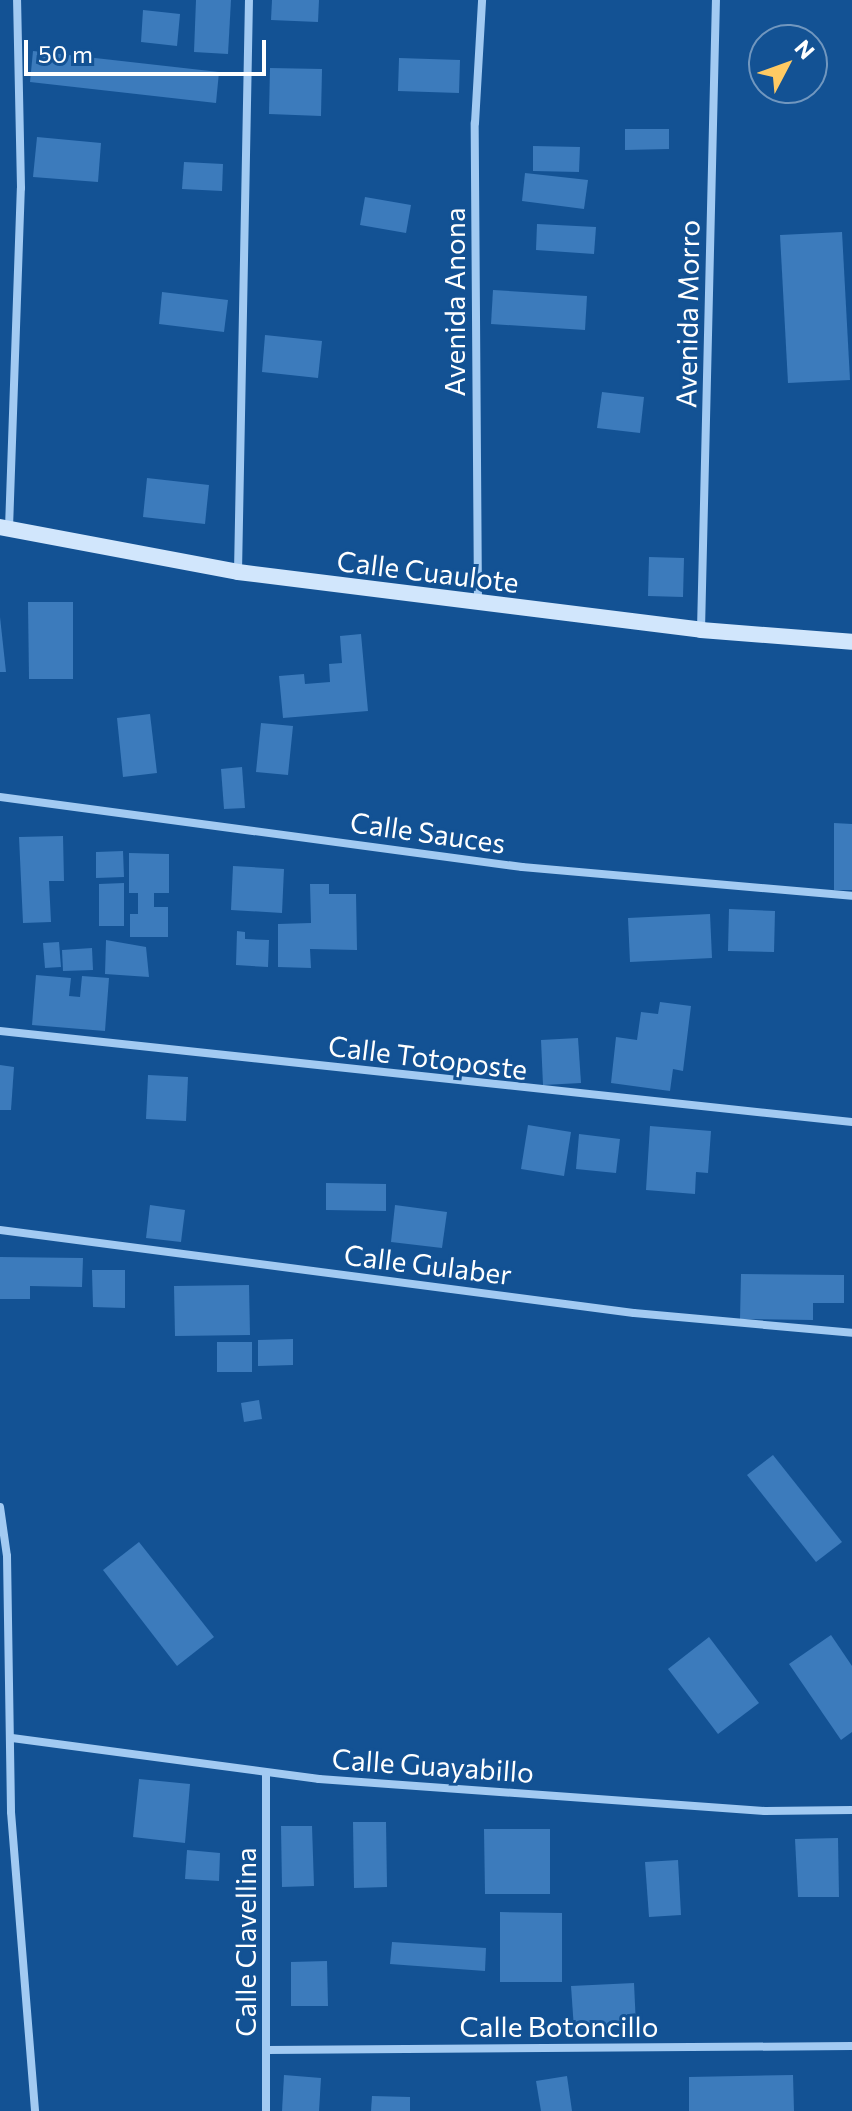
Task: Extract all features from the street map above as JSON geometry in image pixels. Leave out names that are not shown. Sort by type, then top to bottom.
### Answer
[{"type":"street","points":[[5,527],[21,188],[17,0]]},
{"type":"street","points":[[238,572],[249,0]]},
{"type":"street","name":"Avenida Anona","points":[[478,604],[475,123],[482,0]]},
{"type":"street","name":"Avenida Morro","points":[[701,630],[716,0]]},
{"type":"street","name":"Calle Cuaulote","points":[[5,527],[238,572],[701,630],[852,642]]},
{"type":"street","name":"Calle Sauces","points":[[0,797],[522,867],[852,896]]},
{"type":"street","name":"Calle Totoposte","points":[[0,1031],[852,1122]]},
{"type":"street","name":"Calle Gulaber","points":[[0,1230],[648,1315],[852,1333]]},
{"type":"street","points":[[0,1507],[12,1738],[11,1812],[35,2111]]},
{"type":"street","name":"Calle Guayabillo","points":[[12,1738],[266,1773],[765,1811],[852,1810]]},
{"type":"street","name":"Calle Clavellina","points":[[266,1773],[266,2111]]},
{"type":"street","name":"Calle Botoncillo","points":[[267,2050],[852,2046]]},
{"type":"building","points":[[196,0],[231,0],[228,54],[194,52]]},
{"type":"building","points":[[272,0],[319,0],[318,22],[271,20]]},
{"type":"building","points":[[143,10],[180,14],[177,46],[141,42]]},
{"type":"building","points":[[33,51],[219,72],[216,103],[30,82]]},
{"type":"building","points":[[399,58],[460,60],[459,93],[398,91]]},
{"type":"building","points":[[270,68],[322,69],[321,116],[269,114]]},
{"type":"building","points":[[625,129],[669,129],[669,149],[625,150]]},
{"type":"building","points":[[37,137],[101,143],[98,182],[33,177]]},
{"type":"building","points":[[533,146],[580,147],[579,172],[533,171]]},
{"type":"building","points":[[184,162],[223,164],[222,191],[182,189]]},
{"type":"building","points":[[525,173],[588,180],[584,209],[522,201]]},
{"type":"building","points":[[365,197],[411,205],[406,233],[360,225]]},
{"type":"building","points":[[537,224],[596,227],[594,254],[536,250]]},
{"type":"building","points":[[842,232],[850,380],[788,383],[780,235]]},
{"type":"building","points":[[493,290],[587,296],[585,330],[491,324]]},
{"type":"building","points":[[162,292],[228,300],[224,332],[159,324]]},
{"type":"building","points":[[265,335],[322,341],[318,378],[262,372]]},
{"type":"building","points":[[602,392],[644,397],[640,433],[597,428]]},
{"type":"building","points":[[147,478],[209,485],[205,524],[143,517]]},
{"type":"building","points":[[649,557],[684,558],[683,597],[648,596]]},
{"type":"building","points":[[28,602],[73,602],[73,679],[29,679]]},
{"type":"building","points":[[0,617],[6,672],[0,672]]},
{"type":"building","points":[[361,634],[368,711],[283,718],[279,676],[304,674],[305,684],[330,682],[329,664],[342,663],[340,636]]},
{"type":"building","points":[[150,714],[157,773],[123,777],[117,718]]},
{"type":"building","points":[[261,723],[293,726],[288,775],[256,772]]},
{"type":"building","points":[[242,767],[245,808],[224,809],[221,769]]},
{"type":"building","points":[[834,823],[852,824],[852,890],[834,890]]},
{"type":"building","points":[[63,836],[64,881],[49,881],[51,922],[23,923],[19,837]]},
{"type":"building","points":[[123,851],[124,877],[96,878],[96,852]]},
{"type":"building","points":[[129,853],[169,854],[169,893],[154,893],[154,907],[168,907],[168,937],[130,937],[130,914],[138,914],[138,893],[129,893]]},
{"type":"building","points":[[233,866],[284,869],[282,913],[231,910]]},
{"type":"building","points":[[124,883],[124,926],[99,926],[99,884]]},
{"type":"building","points":[[310,884],[329,884],[329,894],[356,894],[357,950],[310,949],[311,968],[278,967],[278,924],[311,923]]},
{"type":"building","points":[[729,909],[775,911],[774,952],[728,951]]},
{"type":"building","points":[[710,914],[712,958],[630,962],[628,918]]},
{"type":"building","points":[[237,931],[245,932],[245,939],[269,940],[268,967],[236,965]]},
{"type":"building","points":[[106,940],[146,947],[149,977],[105,974]]},
{"type":"building","points":[[59,942],[61,967],[45,968],[43,943]]},
{"type":"building","points":[[92,948],[93,970],[63,971],[62,950]]},
{"type":"building","points":[[36,975],[71,978],[69,996],[80,997],[82,976],[109,978],[105,1031],[32,1025]]},
{"type":"building","points":[[660,1002],[691,1006],[683,1071],[673,1069],[670,1091],[611,1083],[616,1037],[637,1040],[641,1012],[658,1014]]},
{"type":"building","points":[[578,1038],[581,1083],[543,1085],[541,1040]]},
{"type":"building","points":[[0,1065],[14,1067],[11,1110],[0,1110]]},
{"type":"building","points":[[148,1075],[188,1077],[186,1121],[146,1119]]},
{"type":"building","points":[[528,1125],[571,1132],[564,1176],[521,1169]]},
{"type":"building","points":[[650,1126],[711,1131],[708,1173],[696,1172],[695,1194],[646,1190]]},
{"type":"building","points":[[579,1134],[620,1139],[616,1173],[576,1169]]},
{"type":"building","points":[[326,1183],[386,1184],[386,1211],[326,1210]]},
{"type":"building","points":[[150,1205],[185,1210],[181,1242],[146,1238]]},
{"type":"building","points":[[395,1205],[447,1212],[442,1248],[391,1242]]},
{"type":"building","points":[[0,1257],[83,1258],[82,1287],[30,1286],[30,1299],[0,1299]]},
{"type":"building","points":[[92,1270],[125,1270],[125,1308],[93,1307]]},
{"type":"building","points":[[741,1274],[844,1275],[844,1303],[813,1303],[813,1320],[740,1319]]},
{"type":"building","points":[[249,1285],[250,1335],[175,1336],[174,1286]]},
{"type":"building","points":[[293,1339],[293,1365],[258,1366],[258,1340]]},
{"type":"building","points":[[217,1342],[252,1342],[252,1372],[217,1372]]},
{"type":"building","points":[[259,1400],[262,1419],[244,1422],[241,1403]]},
{"type":"building","points":[[773,1455],[842,1542],[816,1562],[747,1475]]},
{"type":"building","points":[[139,1542],[214,1637],[177,1666],[103,1570]]},
{"type":"building","points":[[831,1635],[852,1666],[852,1732],[841,1740],[789,1664]]},
{"type":"building","points":[[709,1637],[759,1703],[718,1734],[668,1669]]},
{"type":"building","points":[[139,1779],[190,1784],[185,1843],[133,1837]]},
{"type":"building","points":[[353,1822],[386,1822],[387,1887],[354,1888]]},
{"type":"building","points":[[281,1826],[312,1826],[314,1886],[282,1887]]},
{"type":"building","points":[[484,1829],[550,1829],[550,1894],[485,1894]]},
{"type":"building","points":[[838,1838],[839,1897],[798,1897],[795,1839]]},
{"type":"building","points":[[187,1850],[220,1853],[219,1881],[185,1879]]},
{"type":"building","points":[[678,1860],[681,1915],[649,1917],[645,1862]]},
{"type":"building","points":[[500,1912],[562,1913],[562,1982],[500,1982]]},
{"type":"building","points":[[392,1942],[486,1948],[485,1971],[390,1964]]},
{"type":"building","points":[[327,1961],[328,2006],[291,2006],[291,1962]]},
{"type":"building","points":[[634,1983],[636,2026],[574,2029],[571,1986]]},
{"type":"building","points":[[284,2075],[321,2078],[319,2111],[282,2111]]},
{"type":"building","points":[[793,2075],[794,2111],[689,2111],[689,2077]]},
{"type":"building","points":[[567,2076],[572,2111],[541,2111],[536,2081]]},
{"type":"building","points":[[372,2096],[410,2097],[410,2111],[371,2111]]}]
